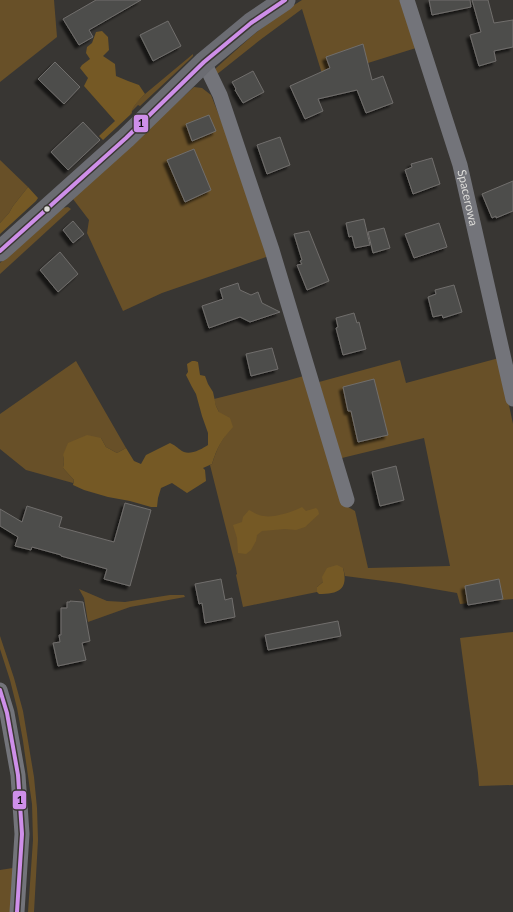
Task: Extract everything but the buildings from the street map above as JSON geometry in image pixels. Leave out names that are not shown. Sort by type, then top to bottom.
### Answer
[{"type":"street","points":[[0,251],[126,138],[204,62],[252,23],[285,0]]},
{"type":"street","name":"Spacerowa","points":[[407,0],[460,165],[513,399]]},
{"type":"street","points":[[204,62],[220,95],[272,250],[347,500]]},
{"type":"street","points":[[0,690],[7,713],[18,775],[22,834],[17,912]]},
{"type":"shaded area","points":[[0,0],[54,0],[57,37],[0,82]]},
{"type":"shaded area","points":[[302,0],[402,0],[416,48],[323,77],[302,9],[216,75],[216,68],[253,35],[280,14]]},
{"type":"shaded area","points":[[102,31],[108,37],[109,50],[103,56],[115,64],[116,76],[139,85],[145,94],[134,106],[130,115],[103,140],[99,136],[115,121],[84,86],[88,78],[80,68],[90,59],[86,53],[87,47],[92,43],[96,32]]},
{"type":"shaded area","points":[[193,54],[188,61],[140,106],[138,105],[130,115],[130,112],[137,102],[145,94]]},
{"type":"shaded area","points":[[194,87],[202,88],[211,95],[232,148],[269,256],[162,293],[123,311],[87,233],[89,220],[73,199],[81,188]]},
{"type":"shaded area","points":[[0,160],[28,187],[0,223]]},
{"type":"shaded area","points":[[28,187],[38,198],[0,234],[0,223]]},
{"type":"shaded area","points":[[68,207],[71,209],[0,274],[1,262],[62,208]]},
{"type":"shaded area","points":[[499,358],[513,424],[513,599],[460,604],[457,593],[345,576],[343,568],[317,587],[317,592],[243,607],[236,575],[236,568],[210,465],[212,464],[217,449],[225,436],[214,399],[307,375],[341,503],[355,511],[368,568],[450,566],[424,438],[342,458],[345,471],[319,382],[400,360],[406,383]]},
{"type":"shaded area","points":[[76,361],[126,448],[117,453],[106,447],[101,438],[63,455],[63,468],[74,480],[73,483],[26,470],[0,449],[0,414]]},
{"type":"shaded area","points":[[192,361],[198,362],[200,375],[205,376],[213,392],[219,412],[230,418],[233,427],[220,444],[212,464],[203,468],[205,470],[206,481],[187,493],[172,483],[161,488],[157,507],[108,497],[73,485],[74,480],[63,468],[63,455],[68,443],[87,435],[101,438],[106,447],[117,453],[126,448],[134,461],[141,464],[146,455],[170,443],[187,453],[196,451],[208,445],[208,433],[196,394],[186,375],[188,372],[187,364]]},
{"type":"shaded area","points":[[302,507],[306,511],[316,508],[319,514],[305,527],[296,530],[285,529],[262,531],[257,535],[256,541],[251,550],[246,554],[238,553],[237,538],[233,525],[242,522],[243,517],[249,510],[260,515],[272,516],[288,513]]},
{"type":"shaded area","points":[[337,565],[343,568],[343,586],[337,592],[319,594],[317,592],[317,587],[323,582],[322,577],[327,568]]},
{"type":"shaded area","points":[[79,589],[107,601],[125,602],[170,595],[184,595],[185,597],[130,607],[88,622],[84,598]]},
{"type":"shaded area","points":[[513,632],[513,785],[479,786],[460,638]]},
{"type":"shaded area","points":[[0,636],[23,711],[34,777],[38,840],[34,912],[28,912],[33,840],[32,804],[17,708],[0,649]]},
{"type":"shaded area","points":[[13,868],[10,912],[0,912],[0,870]]},
{"type":"transit line","name":"1","points":[[0,251],[126,138],[204,62],[251,23],[285,0]]},
{"type":"transit line","name":"1","points":[[0,690],[7,713],[18,775],[22,834],[17,912]]}]
